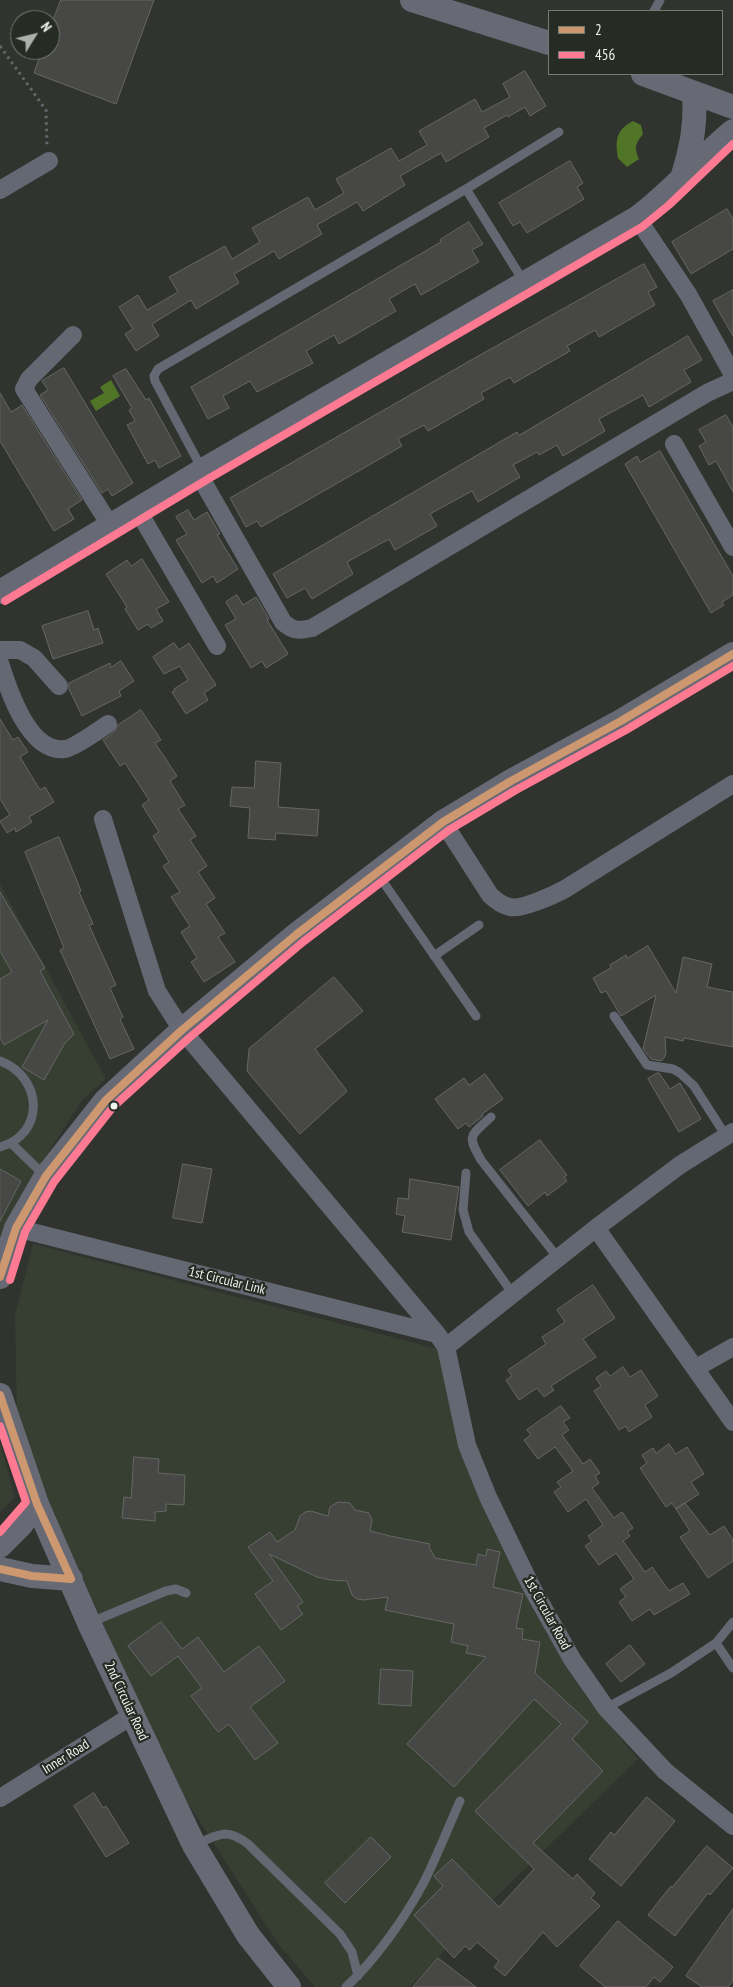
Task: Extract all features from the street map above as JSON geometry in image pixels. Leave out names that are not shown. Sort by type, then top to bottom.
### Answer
[{"type":"street","points":[[412,0],[548,43]]},
{"type":"street","points":[[646,75],[733,106]]},
{"type":"street","points":[[682,177],[692,146],[696,119],[694,93]]},
{"type":"street","points":[[0,592],[200,471],[637,218],[663,198],[682,177],[733,131]]},
{"type":"street","points":[[0,190],[49,161]]},
{"type":"street","points":[[637,218],[688,294],[733,375]]},
{"type":"street","points":[[73,334],[29,380],[24,388],[110,525]]},
{"type":"street","points":[[200,471],[283,622],[292,630],[312,628],[707,393],[733,381]]},
{"type":"street","points":[[674,444],[732,543]]},
{"type":"street","points":[[137,509],[217,646]]},
{"type":"street","points":[[0,650],[20,650],[34,658],[59,686]]},
{"type":"street","points":[[0,1277],[16,1228],[46,1176],[106,1100],[182,1030],[297,934],[443,822],[511,781],[731,659]]},
{"type":"street","points":[[0,663],[9,693],[20,714],[35,736],[48,746],[57,749],[67,749],[108,724]]},
{"type":"street","points":[[443,822],[490,895],[499,904],[512,908],[550,898],[733,784]]},
{"type":"street","points":[[103,819],[157,990],[182,1030],[442,1340],[513,1294],[680,1165],[730,1134]]},
{"type":"street","name":"1st Circular Link","points":[[16,1228],[442,1340]]},
{"type":"street","points":[[596,1228],[733,1422]]},
{"type":"street","name":"1st Circular Road","points":[[442,1340],[467,1445],[488,1497],[532,1588],[572,1659],[606,1708],[664,1771],[733,1826]]},
{"type":"street","points":[[696,1368],[733,1347]]},
{"type":"street","name":"2nd Circular Road","points":[[0,1395],[37,1504],[89,1623],[194,1845],[248,1935],[289,1987]]},
{"type":"street","points":[[0,1546],[21,1525],[37,1504]]},
{"type":"street","points":[[0,1569],[32,1576],[70,1578]]},
{"type":"street","name":"Inner Road","points":[[0,1798],[133,1716]]},
{"type":"lane","points":[[200,471],[155,381],[154,376],[158,369],[466,189],[559,132]]},
{"type":"lane","points":[[466,189],[524,282]]},
{"type":"lane","points":[[377,873],[476,1016]]},
{"type":"lane","points":[[434,956],[479,925]]},
{"type":"lane","points":[[614,1016],[647,1065],[673,1068],[694,1086],[730,1134]]},
{"type":"lane","points":[[0,1061],[10,1065],[24,1079],[32,1093],[34,1107],[31,1123],[22,1135],[12,1144],[0,1147]]},
{"type":"lane","points":[[491,1117],[474,1133],[472,1144],[481,1160],[558,1258]]},
{"type":"lane","points":[[12,1144],[46,1176]]},
{"type":"lane","points":[[466,1173],[463,1210],[469,1232],[513,1294]]},
{"type":"lane","points":[[89,1623],[166,1591],[176,1589],[186,1593]]},
{"type":"lane","points":[[606,1708],[671,1673],[716,1643],[733,1622]]},
{"type":"lane","points":[[716,1643],[733,1668]]},
{"type":"lane","points":[[346,1987],[358,1976],[392,1933],[424,1883],[460,1801]]},
{"type":"lane","points":[[194,1845],[227,1832],[236,1835],[248,1844],[340,1934],[352,1952],[358,1976]]},
{"type":"path","points":[[0,46],[46,110],[47,139]]},
{"type":"shaded area","points":[[633,121],[641,125],[643,134],[636,146],[639,159],[627,167],[618,158],[617,141],[623,128]]},
{"type":"shaded area","points":[[111,380],[120,396],[96,411],[90,401],[104,393],[100,387]]},
{"type":"shaded area","points":[[0,884],[106,1079],[83,1099],[28,1184],[0,1249]]},
{"type":"shaded area","points":[[33,1244],[438,1349],[476,1492],[587,1698],[638,1759],[490,1903],[410,1987],[315,1987],[279,1945],[173,1780],[52,1510],[17,1421],[15,1315]]},
{"type":"shaded area","points":[[0,1442],[15,1498],[0,1512]]},
{"type":"building","points":[[61,0],[154,0],[116,104],[34,73],[39,60],[60,60],[60,10],[57,10]]},
{"type":"building","points":[[525,71],[546,106],[530,116],[525,107],[508,117],[507,115],[484,128],[489,137],[446,162],[441,153],[400,176],[405,185],[363,211],[357,202],[317,225],[322,234],[279,259],[274,251],[234,274],[239,283],[196,309],[191,300],[152,324],[159,336],[136,351],[125,334],[133,329],[119,307],[138,295],[147,310],[156,305],[178,292],[169,277],[225,246],[232,259],[260,242],[252,228],[308,197],[315,210],[344,193],[336,179],[391,148],[399,161],[427,145],[419,131],[475,99],[482,112],[510,97],[503,84]]},
{"type":"building","points":[[570,161],[583,183],[577,187],[584,199],[527,233],[520,222],[513,226],[499,203]]},
{"type":"building","points":[[727,209],[733,219],[733,249],[691,274],[672,242]]},
{"type":"building","points":[[469,222],[483,244],[472,250],[479,262],[421,295],[415,284],[389,299],[396,311],[339,344],[334,335],[306,351],[313,363],[257,392],[250,381],[223,396],[229,408],[208,419],[191,387],[441,242],[440,240]]},
{"type":"building","points":[[644,264],[657,287],[648,292],[655,305],[599,337],[595,330],[567,346],[570,351],[514,383],[510,377],[481,393],[484,399],[428,431],[424,425],[398,439],[402,446],[261,527],[257,521],[246,527],[230,498]]},
{"type":"building","points":[[733,290],[733,336],[713,301]]},
{"type":"building","points":[[688,336],[702,360],[684,370],[691,382],[649,407],[643,395],[599,419],[605,431],[563,456],[557,445],[539,455],[537,452],[513,465],[520,477],[478,502],[472,491],[430,514],[437,526],[395,550],[389,539],[347,562],[353,574],[312,599],[305,588],[287,598],[273,574],[517,432],[519,435]]},
{"type":"building","points":[[64,368],[133,483],[112,496],[108,489],[102,493],[40,395],[48,390],[42,381]]},
{"type":"building","points":[[126,369],[146,400],[149,398],[181,456],[159,468],[155,460],[148,464],[127,425],[135,421],[129,410],[132,408],[113,376]]},
{"type":"building","points":[[0,393],[11,412],[22,405],[82,500],[68,509],[74,519],[54,531],[0,441]]},
{"type":"building","points":[[726,415],[733,427],[733,492],[716,461],[709,465],[699,446],[706,442],[699,430]]},
{"type":"building","points":[[660,451],[733,576],[733,595],[722,602],[724,605],[711,613],[625,464],[637,456],[640,462]]},
{"type":"building","points":[[188,510],[194,520],[207,512],[220,534],[217,535],[238,569],[217,583],[213,576],[202,583],[176,540],[187,534],[176,517]]},
{"type":"building","points":[[142,559],[169,602],[156,609],[163,621],[151,628],[148,624],[138,630],[125,609],[127,607],[106,574],[127,560],[131,566]]},
{"type":"building","points":[[237,595],[243,605],[256,597],[269,619],[267,620],[288,654],[266,668],[262,661],[251,668],[225,625],[236,619],[226,602]]},
{"type":"building","points":[[88,611],[94,630],[98,628],[103,643],[53,659],[42,626]]},
{"type":"building","points":[[174,643],[179,650],[189,643],[216,685],[204,693],[208,700],[186,714],[172,692],[188,680],[180,666],[164,674],[153,657]]},
{"type":"building","points":[[121,661],[134,681],[119,691],[121,696],[82,716],[69,689],[69,683],[110,663],[111,667]]},
{"type":"building","points":[[141,710],[161,740],[155,743],[177,776],[170,781],[185,805],[178,809],[196,836],[190,840],[207,866],[198,872],[215,898],[206,904],[225,933],[218,937],[235,962],[204,982],[191,962],[197,958],[181,932],[190,926],[171,897],[180,892],[163,866],[169,862],[153,836],[159,832],[142,805],[149,800],[125,763],[120,766],[103,740],[114,732],[118,725]]},
{"type":"building","points":[[0,719],[13,740],[18,737],[28,752],[20,757],[40,790],[45,787],[54,802],[29,817],[32,822],[16,832],[15,828],[7,833],[0,821],[10,815],[0,799]]},
{"type":"building","points":[[256,761],[281,763],[278,807],[319,810],[317,836],[276,833],[275,840],[248,838],[250,808],[230,806],[232,787],[254,788]]},
{"type":"building","points":[[59,837],[93,924],[89,925],[116,985],[110,988],[123,1017],[120,1019],[134,1049],[110,1059],[60,950],[64,948],[25,852]]},
{"type":"building","points":[[0,892],[45,968],[40,971],[74,1034],[65,1043],[44,1080],[22,1067],[48,1020],[4,1045],[0,1037],[0,979],[12,972],[0,951]]},
{"type":"building","points":[[648,946],[676,993],[683,957],[712,964],[707,987],[733,992],[733,1047],[684,1038],[683,1041],[665,1037],[666,1053],[664,1058],[661,1061],[651,1059],[643,1049],[656,995],[621,1016],[606,991],[601,993],[593,978],[611,968],[610,965],[626,955],[627,958]]},
{"type":"building","points":[[334,977],[363,1011],[315,1049],[347,1091],[300,1134],[247,1071],[249,1049]]},
{"type":"building","points":[[659,1073],[670,1089],[680,1083],[701,1119],[679,1132],[648,1079]]},
{"type":"building","points":[[485,1074],[503,1099],[482,1114],[483,1116],[469,1127],[466,1123],[458,1129],[435,1099],[464,1078],[469,1085]]},
{"type":"building","points":[[540,1140],[567,1175],[564,1177],[567,1181],[547,1196],[545,1192],[528,1206],[500,1170]]},
{"type":"building","points":[[183,1164],[212,1169],[202,1223],[173,1218]]},
{"type":"building","points":[[0,1169],[21,1181],[0,1221]]},
{"type":"building","points":[[410,1179],[459,1187],[451,1240],[402,1232],[405,1216],[396,1214],[398,1198],[408,1199]]},
{"type":"building","points":[[593,1285],[615,1318],[583,1339],[596,1357],[551,1386],[554,1390],[544,1397],[537,1388],[519,1400],[506,1380],[512,1376],[508,1370],[546,1344],[542,1337],[565,1322],[557,1310]]},
{"type":"building","points":[[623,1367],[630,1377],[641,1370],[658,1396],[645,1405],[652,1417],[629,1432],[626,1426],[619,1430],[594,1391],[601,1386],[596,1378],[606,1371],[610,1376]]},
{"type":"building","points":[[561,1406],[570,1418],[563,1422],[569,1430],[562,1435],[583,1464],[590,1459],[600,1473],[595,1476],[599,1483],[592,1488],[614,1518],[622,1512],[633,1528],[627,1532],[630,1536],[623,1541],[645,1572],[652,1567],[669,1591],[683,1583],[690,1594],[654,1615],[650,1609],[632,1621],[619,1602],[626,1597],[620,1589],[634,1579],[616,1553],[599,1565],[585,1546],[592,1541],[588,1536],[603,1525],[586,1499],[568,1512],[554,1492],[561,1487],[557,1482],[573,1471],[555,1447],[538,1459],[524,1440],[531,1435],[527,1430]]},
{"type":"building","points":[[669,1444],[676,1454],[687,1447],[704,1474],[691,1482],[699,1494],[676,1509],[672,1503],[666,1507],[640,1468],[647,1463],[642,1455],[653,1448],[656,1453]]},
{"type":"building","points":[[134,1457],[159,1459],[158,1473],[185,1475],[184,1505],[166,1504],[166,1511],[155,1512],[155,1521],[122,1518],[124,1497],[131,1498]]},
{"type":"building","points":[[339,1502],[350,1503],[355,1510],[369,1513],[372,1520],[370,1531],[430,1544],[429,1547],[435,1558],[476,1565],[478,1554],[486,1556],[487,1549],[500,1552],[493,1587],[523,1594],[516,1628],[523,1629],[522,1639],[540,1642],[535,1673],[588,1722],[572,1739],[603,1771],[533,1843],[573,1879],[577,1874],[595,1893],[591,1898],[600,1906],[557,1947],[543,1932],[505,1976],[494,1967],[499,1961],[477,1942],[470,1950],[465,1946],[454,1958],[414,1915],[443,1886],[434,1876],[452,1859],[499,1907],[534,1869],[475,1811],[561,1724],[534,1699],[454,1787],[407,1744],[486,1657],[466,1653],[468,1646],[451,1642],[454,1624],[385,1610],[388,1597],[357,1599],[352,1595],[347,1581],[317,1577],[269,1554],[303,1602],[297,1606],[303,1614],[281,1630],[255,1594],[273,1581],[248,1547],[270,1532],[277,1542],[295,1530],[300,1516],[305,1512],[311,1511],[328,1516],[330,1507]]},
{"type":"building","points":[[685,1503],[710,1535],[724,1526],[733,1540],[733,1561],[708,1578],[680,1537],[690,1531],[676,1509]]},
{"type":"building","points":[[161,1622],[182,1649],[198,1637],[224,1672],[259,1646],[285,1681],[250,1707],[278,1743],[255,1760],[229,1724],[218,1732],[191,1696],[202,1688],[178,1656],[151,1676],[128,1646]]},
{"type":"building","points":[[630,1645],[645,1664],[621,1682],[606,1664]]},
{"type":"building","points":[[381,1669],[413,1671],[411,1706],[379,1704]]},
{"type":"building","points":[[94,1793],[103,1808],[106,1806],[129,1843],[106,1857],[74,1806]]},
{"type":"building","points":[[647,1797],[675,1821],[621,1886],[589,1859],[611,1832],[614,1835]]},
{"type":"building","points":[[371,1837],[391,1857],[345,1903],[325,1883]]},
{"type":"building","points":[[707,1846],[733,1868],[710,1895],[708,1893],[675,1936],[648,1915]]},
{"type":"building","points":[[733,1909],[733,1981],[728,1987],[702,1987],[686,1976]]},
{"type":"building","points":[[618,1921],[673,1967],[660,1982],[654,1977],[646,1987],[605,1987],[580,1966]]},
{"type":"building","points":[[438,1958],[476,1987],[413,1987]]},
{"type":"transit line","name":"456","points":[[5,601],[208,479],[642,227],[669,205],[733,144]]},
{"type":"transit line","name":"2","points":[[0,1277],[16,1228],[46,1176],[106,1100],[182,1030],[297,934],[443,822],[511,781],[621,721],[733,654]]},
{"type":"transit line","name":"456","points":[[10,1280],[25,1232],[54,1182],[113,1107],[189,1038],[303,942],[449,830],[516,790],[626,730],[733,666]]},
{"type":"transit line","name":"2","points":[[0,1395],[37,1504],[71,1579],[32,1576],[0,1569]]},
{"type":"transit line","name":"456","points":[[0,1426],[26,1502],[0,1532]]}]
